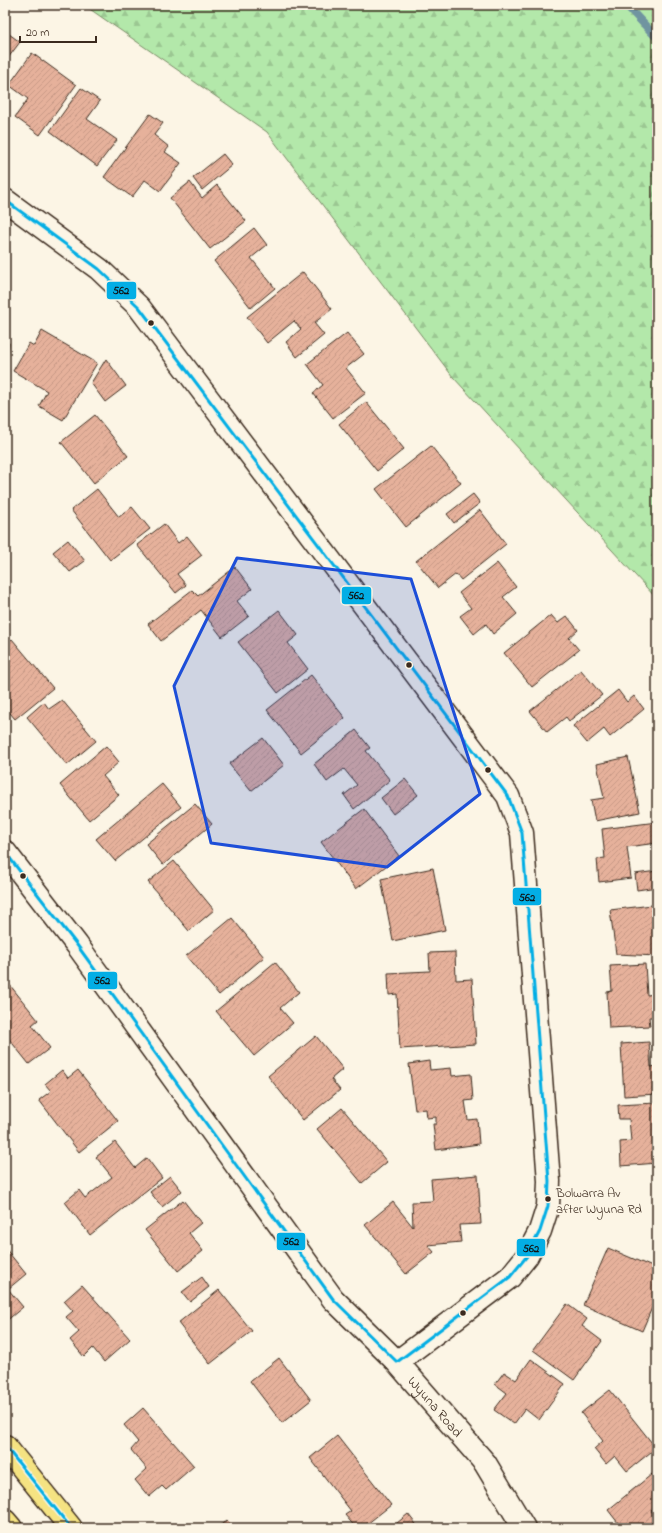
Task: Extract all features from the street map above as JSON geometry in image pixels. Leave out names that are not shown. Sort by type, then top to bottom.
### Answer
[{"type":"highway","points":[[5,1446],[71,1528]]},
{"type":"highway","points":[[5,1521],[11,1528]]},
{"type":"street","points":[[5,200],[99,269],[139,307],[508,796],[522,833],[548,1181],[548,1206],[540,1231],[527,1256],[510,1276],[397,1362]]},
{"type":"street","name":"Wyuna Road","points":[[5,852],[77,945],[333,1299],[397,1362],[485,1463],[524,1528]]},
{"type":"highlighted area","points":[[237,558],[411,579],[480,794],[387,867],[211,843],[174,686]]},
{"type":"green space","points":[[84,5],[657,5],[657,599],[453,377],[267,132]]},
{"type":"building","points":[[5,31],[20,42],[5,62]]},
{"type":"building","points":[[32,53],[76,85],[40,135],[15,117],[28,99],[9,85]]},
{"type":"building","points":[[81,88],[100,101],[87,119],[117,140],[97,166],[50,131]]},
{"type":"building","points":[[150,114],[163,123],[154,135],[169,147],[165,152],[181,163],[160,191],[145,180],[132,197],[104,177]]},
{"type":"building","points":[[223,154],[232,165],[202,190],[193,178]]},
{"type":"building","points":[[190,182],[202,198],[217,185],[246,221],[210,249],[170,198]]},
{"type":"building","points":[[254,228],[267,245],[251,258],[275,288],[251,308],[214,261]]},
{"type":"building","points":[[303,272],[332,309],[314,323],[324,335],[297,357],[286,342],[301,329],[294,321],[267,343],[247,317]]},
{"type":"building","points":[[42,331],[97,363],[63,420],[39,406],[47,391],[13,371],[29,343],[34,346]]},
{"type":"building","points":[[347,333],[364,354],[346,368],[366,393],[333,418],[313,393],[323,385],[307,364]]},
{"type":"building","points":[[5,343],[9,343],[5,380]]},
{"type":"building","points":[[106,359],[126,386],[105,402],[91,383]]},
{"type":"building","points":[[366,402],[404,449],[377,471],[339,424]]},
{"type":"building","points":[[95,415],[128,456],[94,483],[61,442]]},
{"type":"building","points":[[431,446],[461,483],[406,527],[376,489]]},
{"type":"building","points":[[97,489],[119,517],[132,507],[150,529],[110,560],[71,510]]},
{"type":"building","points":[[473,494],[480,503],[454,523],[447,514]]},
{"type":"building","points":[[480,510],[506,544],[461,580],[456,574],[438,588],[416,561]]},
{"type":"building","points":[[164,524],[178,543],[187,536],[202,555],[177,574],[186,585],[176,593],[137,545]]},
{"type":"building","points":[[68,540],[85,561],[70,572],[53,552]]},
{"type":"building","points":[[497,563],[516,587],[503,597],[517,614],[493,634],[486,624],[474,634],[460,616],[471,608],[459,593]]},
{"type":"building","points":[[235,567],[252,589],[237,601],[249,616],[222,637],[201,610],[161,641],[148,624],[192,590],[198,596]]},
{"type":"building","points":[[279,610],[298,635],[288,643],[308,669],[278,693],[238,642]]},
{"type":"building","points":[[551,615],[558,623],[567,616],[578,630],[569,638],[579,650],[532,687],[504,653]]},
{"type":"building","points":[[12,639],[53,688],[15,719],[5,707],[5,645]]},
{"type":"building","points":[[581,670],[602,695],[569,721],[566,717],[547,732],[530,711]]},
{"type":"building","points":[[311,675],[345,718],[301,753],[267,710]]},
{"type":"building","points":[[618,690],[627,702],[634,696],[644,709],[610,737],[604,729],[587,743],[573,726]]},
{"type":"building","points":[[62,700],[96,741],[67,765],[27,717],[44,702],[49,709]]},
{"type":"building","points":[[356,730],[370,748],[366,751],[390,780],[354,809],[344,795],[357,785],[344,769],[327,782],[314,764]]},
{"type":"building","points":[[263,738],[284,765],[251,791],[229,764]]},
{"type":"building","points":[[106,746],[119,762],[103,776],[119,795],[89,820],[60,785]]},
{"type":"building","points":[[628,757],[640,812],[595,821],[591,800],[604,798],[597,764]]},
{"type":"building","points":[[405,779],[418,795],[393,814],[381,798]]},
{"type":"building","points":[[162,784],[181,807],[115,861],[96,839]]},
{"type":"building","points":[[195,804],[212,824],[163,865],[146,844]]},
{"type":"building","points":[[364,809],[399,856],[356,889],[321,842]]},
{"type":"building","points":[[657,822],[657,843],[627,847],[631,878],[599,882],[597,859],[605,858],[602,829]]},
{"type":"building","points":[[174,861],[214,910],[189,931],[148,882]]},
{"type":"building","points":[[433,868],[445,930],[393,941],[381,879]]},
{"type":"building","points":[[657,871],[657,887],[637,890],[635,874]]},
{"type":"building","points":[[652,905],[657,915],[657,956],[616,954],[610,910]]},
{"type":"building","points":[[232,918],[264,957],[219,995],[186,956]]},
{"type":"building","points":[[455,952],[456,980],[472,979],[476,1044],[400,1049],[397,994],[389,995],[388,973],[430,971],[429,953]]},
{"type":"building","points":[[275,962],[299,992],[280,1008],[293,1023],[254,1056],[216,1011]]},
{"type":"building","points":[[645,964],[647,995],[656,994],[657,1017],[649,1017],[650,1026],[609,1028],[607,992],[612,991],[610,966]]},
{"type":"building","points":[[5,979],[38,1020],[32,1025],[50,1048],[29,1064],[5,1034]]},
{"type":"building","points":[[316,1036],[343,1069],[331,1079],[340,1090],[303,1120],[268,1076]]},
{"type":"building","points":[[649,1042],[651,1067],[657,1066],[657,1094],[624,1096],[621,1044]]},
{"type":"building","points":[[429,1061],[430,1070],[451,1068],[452,1076],[471,1074],[473,1100],[465,1101],[468,1120],[477,1119],[479,1144],[436,1150],[433,1124],[436,1124],[436,1117],[427,1118],[426,1109],[415,1110],[409,1064]]},
{"type":"building","points":[[62,1070],[68,1078],[78,1070],[118,1121],[79,1152],[39,1100],[51,1091],[45,1084]]},
{"type":"building","points":[[657,1103],[657,1163],[621,1166],[620,1142],[631,1141],[629,1119],[619,1119],[618,1105]]},
{"type":"building","points":[[342,1108],[387,1162],[362,1183],[317,1129]]},
{"type":"building","points":[[115,1142],[135,1168],[147,1158],[162,1178],[90,1235],[65,1202],[79,1190],[85,1198],[112,1177],[96,1157]]},
{"type":"building","points":[[478,1175],[481,1224],[459,1225],[461,1242],[428,1245],[434,1252],[406,1274],[365,1225],[393,1202],[413,1227],[412,1202],[433,1201],[431,1179]]},
{"type":"building","points":[[170,1176],[182,1191],[162,1207],[150,1192]]},
{"type":"building","points":[[183,1200],[201,1223],[189,1233],[203,1251],[178,1271],[145,1230]]},
{"type":"building","points":[[5,1248],[26,1274],[8,1289],[23,1307],[5,1322]]},
{"type":"building","points":[[608,1248],[657,1269],[657,1296],[642,1331],[583,1305]]},
{"type":"building","points":[[202,1277],[209,1287],[190,1302],[182,1292]]},
{"type":"building","points":[[82,1285],[130,1339],[104,1362],[93,1348],[84,1357],[70,1340],[79,1332],[66,1317],[73,1311],[64,1301]]},
{"type":"building","points":[[219,1290],[252,1331],[210,1364],[178,1323]]},
{"type":"building","points":[[567,1304],[587,1319],[582,1326],[602,1341],[574,1380],[533,1350]]},
{"type":"building","points":[[279,1358],[311,1400],[282,1423],[250,1381]]},
{"type":"building","points":[[531,1359],[565,1384],[539,1420],[525,1409],[514,1424],[494,1410],[507,1393],[495,1384],[504,1372],[516,1380]]},
{"type":"building","points":[[610,1390],[656,1448],[627,1471],[615,1456],[606,1464],[594,1449],[603,1441],[581,1413]]},
{"type":"building","points":[[143,1408],[194,1466],[166,1490],[162,1486],[149,1497],[135,1480],[147,1469],[131,1450],[138,1442],[124,1425]]},
{"type":"building","points":[[337,1436],[391,1505],[362,1528],[356,1528],[345,1515],[351,1511],[310,1458]]},
{"type":"building","points":[[657,1470],[657,1507],[651,1511],[657,1518],[657,1527],[622,1528],[608,1510]]},
{"type":"building","points":[[408,1514],[419,1528],[391,1528]]},
{"type":"building","points":[[227,1520],[234,1528],[217,1528]]},
{"type":"waterway","points":[[626,5],[657,38]]},
{"type":"transit line","name":"562","points":[[5,200],[99,269],[139,307],[508,796],[522,833],[549,1181],[548,1206],[540,1231],[527,1256],[510,1277],[397,1362]]},
{"type":"transit line","name":"562","points":[[5,852],[77,945],[333,1299],[397,1362]]},
{"type":"transit line","name":"562","points":[[5,1446],[71,1528]]},
{"type":"place","name":"Bolwarra Av after Wyuna Rd","points":[[548,1199]]}]
